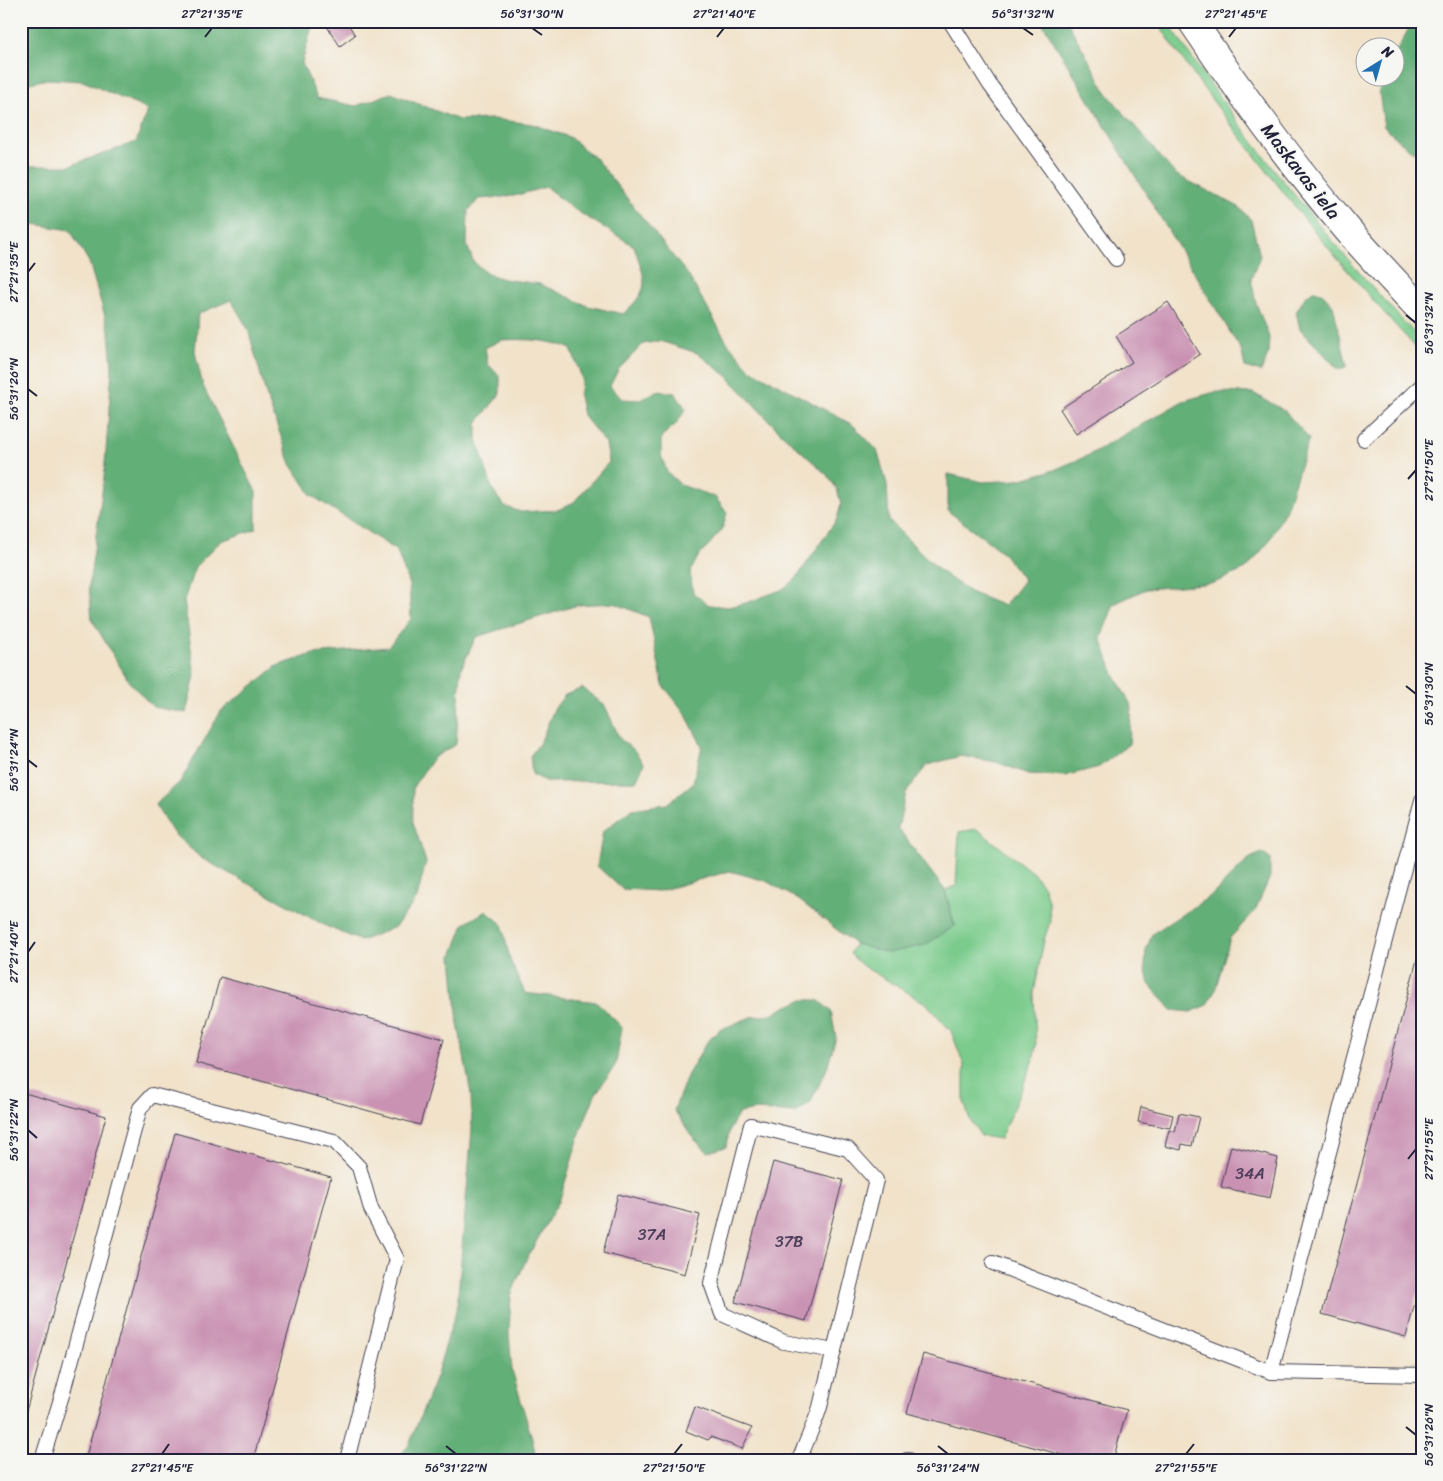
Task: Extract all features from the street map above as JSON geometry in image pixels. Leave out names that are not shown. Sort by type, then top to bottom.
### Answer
[{"type":"street","name":"Maskavas iela","points":[[1192,21],[1239,91],[1293,161],[1348,230],[1422,311]]},
{"type":"lane","points":[[950,21],[990,85],[1116,259]]},
{"type":"lane","points":[[1364,439],[1422,385]]},
{"type":"lane","points":[[1271,1372],[1422,800]]},
{"type":"lane","points":[[42,1460],[63,1392],[140,1108],[152,1095],[334,1141],[359,1167],[371,1209],[397,1259],[347,1460]]},
{"type":"lane","points":[[800,1460],[818,1416],[834,1351],[876,1180],[848,1149],[751,1125],[711,1283],[722,1314],[784,1342],[834,1351]]},
{"type":"lane","points":[[993,1263],[1271,1372],[1422,1375]]},
{"type":"green space","points":[[21,21],[315,21],[302,63],[317,98],[356,106],[391,93],[459,120],[493,119],[532,124],[569,137],[596,159],[688,275],[727,342],[750,369],[853,425],[877,450],[887,484],[889,521],[940,571],[970,592],[1004,606],[1024,580],[1002,552],[948,511],[948,474],[983,482],[1018,480],[1054,470],[1089,455],[1183,401],[1215,392],[1253,393],[1285,411],[1309,439],[1286,509],[1268,543],[1246,569],[1214,583],[1146,589],[1114,604],[1101,638],[1114,674],[1132,707],[1129,744],[1099,767],[1065,776],[1028,774],[996,762],[961,756],[927,765],[906,793],[898,828],[944,889],[955,926],[925,945],[888,953],[855,944],[799,900],[766,881],[730,871],[659,891],[622,889],[597,866],[603,831],[632,809],[667,804],[693,783],[702,746],[685,713],[663,685],[649,617],[614,603],[578,605],[476,637],[461,669],[456,744],[433,758],[413,787],[413,822],[426,862],[417,898],[395,927],[361,941],[328,927],[201,858],[174,834],[155,805],[180,782],[221,711],[277,666],[313,654],[388,647],[411,619],[409,585],[397,551],[311,495],[291,464],[267,398],[248,329],[231,300],[198,314],[195,352],[203,386],[256,492],[256,529],[221,541],[195,567],[184,600],[195,676],[186,713],[153,707],[130,683],[92,620],[89,586],[104,478],[112,368],[109,330],[89,262],[70,230],[34,224],[21,226],[21,166],[69,166],[136,142],[148,110],[83,81],[47,79],[21,85]],"holes":[[[546,187],[572,208],[634,246],[643,276],[643,290],[633,305],[623,314],[588,306],[540,284],[503,279],[486,273],[473,261],[467,245],[468,211],[479,199],[514,196]],[[501,340],[537,340],[571,349],[582,378],[579,396],[583,415],[606,444],[609,462],[574,502],[558,510],[521,512],[504,506],[493,491],[477,440],[477,423],[500,394],[500,377],[488,364],[485,348]],[[660,341],[697,353],[727,376],[777,429],[827,475],[837,489],[841,504],[837,519],[795,580],[781,590],[746,603],[728,607],[709,605],[693,593],[690,572],[698,557],[722,530],[727,513],[715,497],[681,485],[667,472],[661,455],[661,437],[676,424],[686,409],[675,393],[657,391],[640,400],[622,399],[610,386],[618,370],[643,344]]]},
{"type":"green space","points":[[1041,21],[1067,21],[1107,93],[1175,174],[1239,207],[1251,220],[1260,256],[1251,279],[1256,303],[1269,337],[1268,355],[1261,372],[1245,367],[1241,350]]},
{"type":"green space","points":[[1157,21],[1167,21],[1254,144],[1349,261],[1416,335],[1419,351],[1330,250],[1200,84]]},
{"type":"green space","points":[[1413,21],[1422,21],[1422,155],[1410,150],[1384,127],[1379,91],[1380,88],[1406,88],[1406,38],[1404,38]]},
{"type":"green space","points":[[1313,291],[1321,292],[1333,305],[1347,366],[1339,370],[1300,329],[1296,312],[1305,297]]},
{"type":"green space","points":[[583,688],[605,706],[620,739],[634,750],[644,764],[636,781],[547,782],[532,774],[530,756],[541,741],[554,709],[565,695]]},
{"type":"green space","points":[[977,829],[1033,873],[1044,887],[1049,904],[1050,922],[1044,940],[1034,993],[1036,1046],[1033,1062],[1000,1139],[981,1136],[970,1120],[964,1102],[964,1065],[951,1031],[927,1004],[863,966],[850,954],[855,943],[888,953],[955,926],[945,890],[956,886],[959,832]]},
{"type":"green space","points":[[1262,853],[1270,859],[1270,877],[1255,911],[1230,938],[1215,991],[1206,1006],[1190,1012],[1172,1010],[1149,984],[1145,967],[1146,950],[1152,934],[1212,895],[1250,858]]},
{"type":"green space","points":[[486,911],[502,924],[510,960],[525,993],[597,1002],[622,1027],[616,1064],[595,1095],[581,1130],[560,1199],[526,1260],[511,1295],[509,1333],[512,1370],[533,1442],[536,1460],[396,1460],[409,1445],[436,1377],[457,1307],[472,1129],[471,1094],[458,1024],[452,956],[464,924]]},
{"type":"green space","points":[[801,1000],[818,1000],[831,1011],[836,1038],[826,1071],[810,1103],[795,1113],[757,1110],[739,1113],[730,1129],[726,1147],[708,1152],[695,1140],[674,1110],[687,1076],[706,1043],[719,1030],[751,1017],[769,1015]]},
{"type":"building","points":[[332,21],[346,21],[355,35],[340,46],[326,25]]},
{"type":"building","points":[[1168,302],[1200,354],[1076,434],[1060,409],[1132,362],[1116,336]]},
{"type":"building","points":[[1422,941],[1422,1276],[1406,1337],[1322,1314]]},
{"type":"building","points":[[220,977],[444,1039],[420,1125],[196,1063]]},
{"type":"building","points":[[21,1092],[106,1116],[22,1426],[21,1426]]},
{"type":"building","points":[[1141,1107],[1173,1115],[1170,1128],[1138,1122]]},
{"type":"building","points":[[1179,1113],[1199,1117],[1192,1146],[1182,1144],[1181,1150],[1165,1146],[1169,1130],[1175,1132]]},
{"type":"building","points":[[175,1133],[331,1177],[253,1460],[85,1460]]},
{"type":"building","points":[[1231,1146],[1278,1158],[1270,1198],[1221,1187]]},
{"type":"building","points":[[773,1162],[843,1180],[806,1321],[735,1302]]},
{"type":"building","points":[[618,1194],[700,1215],[685,1274],[603,1253]]},
{"type":"building","points":[[923,1354],[1127,1410],[1113,1460],[1081,1460],[907,1413]]},
{"type":"building","points":[[695,1407],[752,1428],[742,1449],[711,1437],[708,1440],[686,1431]]}]
